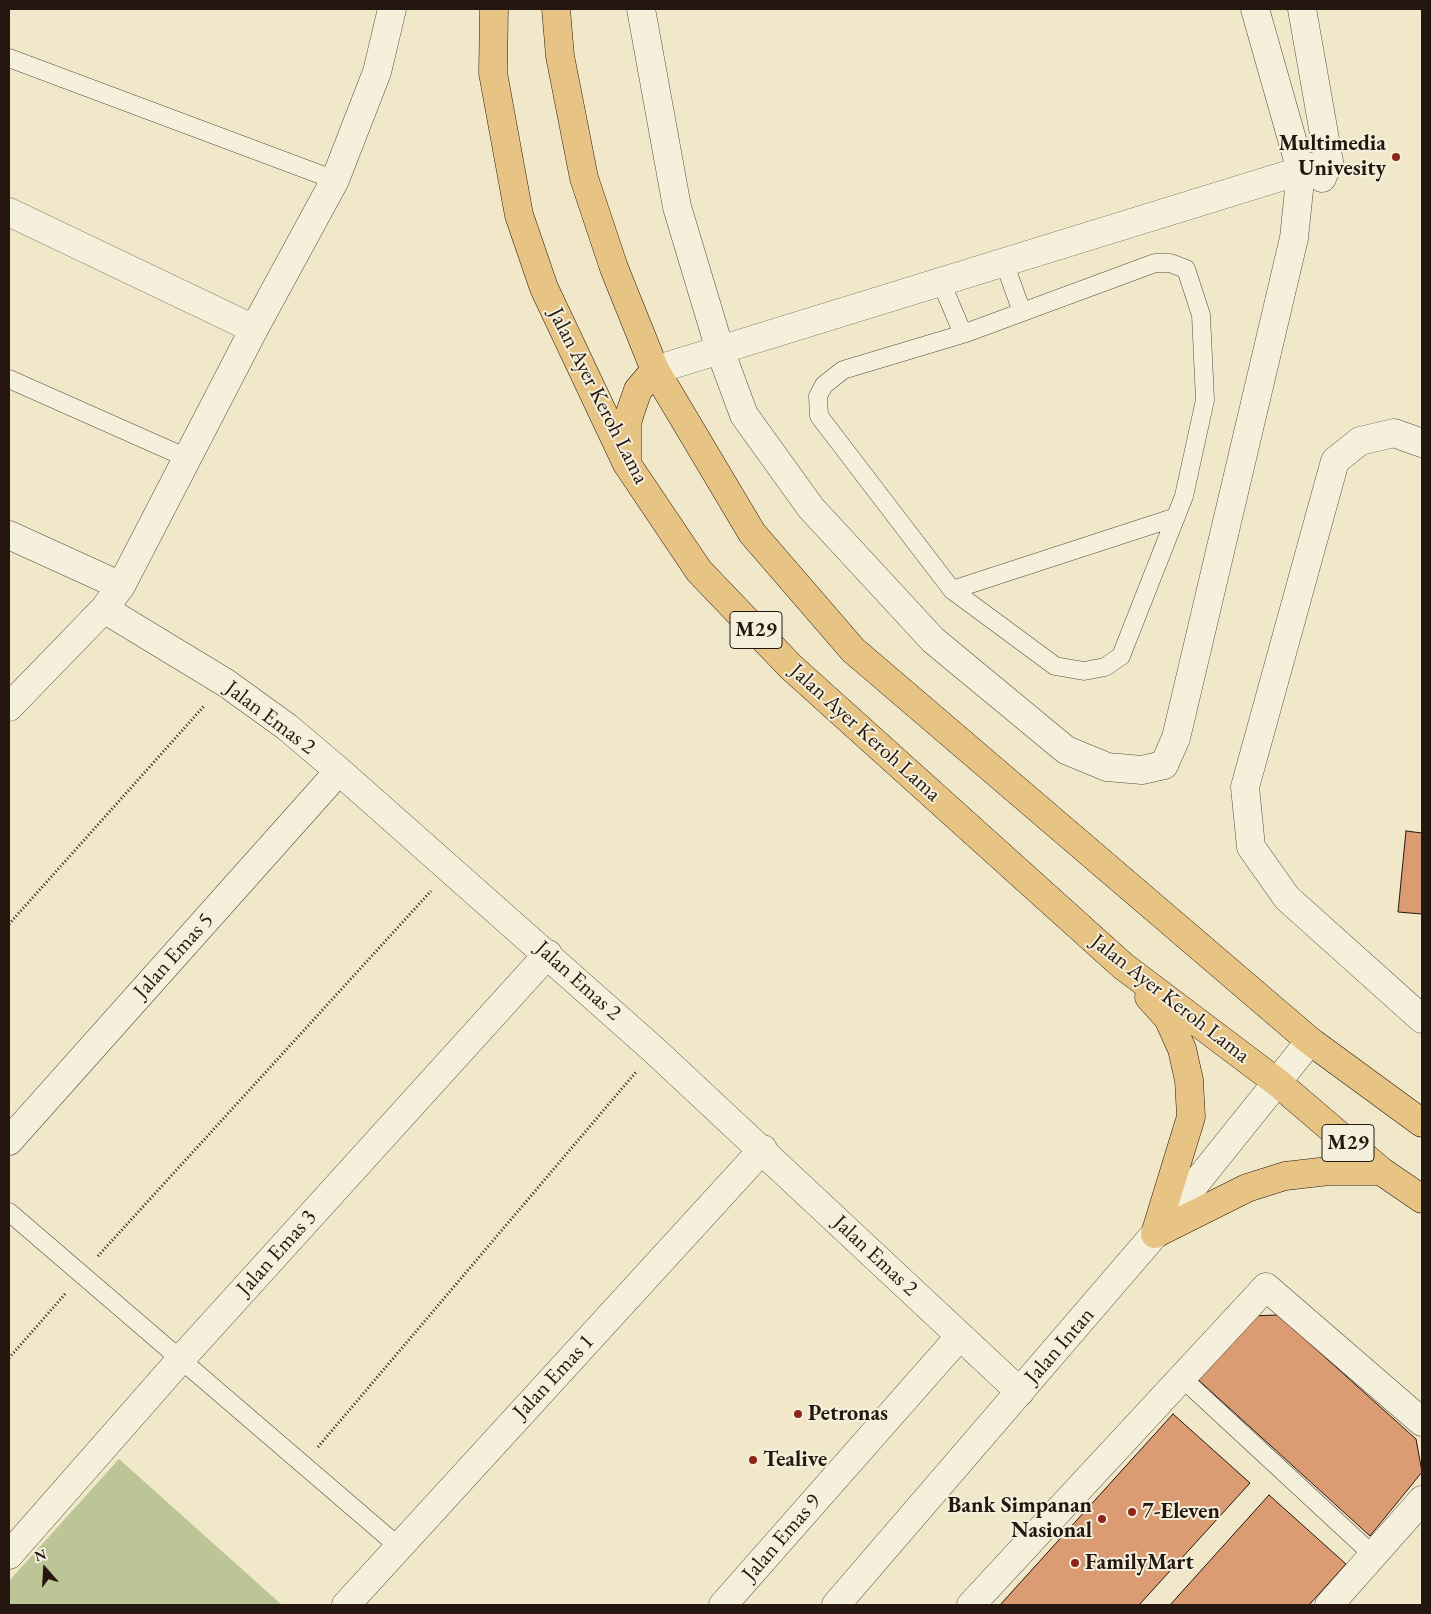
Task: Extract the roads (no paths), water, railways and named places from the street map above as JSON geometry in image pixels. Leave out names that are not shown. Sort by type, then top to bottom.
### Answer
[{"type":"main road","name":"Jalan Ayer Keroh Lama","points":[[494,9],[493,73],[519,215],[544,288],[627,464],[700,571],[791,667],[1123,966],[1278,1083]]},
{"type":"main road","name":"M29","points":[[556,9],[560,56],[584,178],[614,268],[655,370],[752,534],[853,650],[1310,1041],[1422,1123]]},
{"type":"main road","points":[[627,464],[627,423],[638,390],[655,370]]},
{"type":"main road","points":[[1123,966],[1168,1018],[1182,1049],[1189,1080],[1191,1117],[1155,1234]]},
{"type":"main road","name":"M29","points":[[1278,1083],[1381,1171],[1422,1199]]},
{"type":"main road","points":[[1155,1234],[1247,1188],[1285,1176],[1329,1170],[1381,1171]]},
{"type":"street","points":[[9,708],[104,609],[121,586],[254,329],[335,180],[378,72],[392,9]]},
{"type":"street","points":[[641,9],[676,207],[720,350],[744,415],[811,508],[933,640],[1066,750],[1107,767],[1153,769],[1164,765],[1176,738],[1294,238],[1301,171],[1255,9]]},
{"type":"street","points":[[1294,238],[1329,162],[1302,9]]},
{"type":"street","points":[[655,370],[1329,162]]},
{"type":"street","points":[[9,212],[254,329]]},
{"type":"street","points":[[1422,443],[1394,433],[1360,441],[1335,462],[1245,787],[1251,847],[1287,898],[1422,1019]]},
{"type":"street","points":[[9,535],[121,586]]},
{"type":"street","name":"Jalan Emas 2","points":[[104,609],[226,683],[288,728],[339,771],[548,954],[654,1050],[1020,1392]]},
{"type":"street","name":"Jalan Emas 5","points":[[9,1142],[339,771]]},
{"type":"street","name":"Jalan Emas 3","points":[[9,1555],[180,1359],[548,954]]},
{"type":"street","name":"Jalan Intan","points":[[836,1605],[1155,1234],[1310,1041]]},
{"type":"street","name":"Jalan Emas 1","points":[[346,1605],[762,1149]]},
{"type":"street","points":[[971,1605],[1266,1287],[1422,1422]]},
{"type":"street","name":"Jalan Emas 9","points":[[722,1605],[960,1336]]},
{"type":"street","points":[[1328,1605],[1422,1500]]},
{"type":"lane","points":[[9,58],[335,180]]},
{"type":"lane","points":[[1004,262],[1022,312]]},
{"type":"lane","points":[[1156,262],[1170,263],[1186,269],[1201,315],[1204,400],[1184,496],[1121,656],[1105,667],[1084,671],[1055,666],[952,590],[819,416],[818,396],[824,385],[843,370],[963,334],[1156,262]]},
{"type":"lane","points":[[941,282],[963,334]]},
{"type":"lane","points":[[9,379],[187,458]]},
{"type":"lane","points":[[952,590],[1176,517]]},
{"type":"lane","points":[[9,1212],[398,1546]]},
{"type":"lane","points":[[1182,1378],[1373,1555]]},
{"type":"place","name":"Multimedia Univesity","points":[[1396,157]]},
{"type":"place","name":"Petronas","points":[[798,1414]]},
{"type":"place","name":"Tealive","points":[[753,1460]]},
{"type":"place","name":"7-Eleven","points":[[1132,1512]]},
{"type":"place","name":"Bank Simpanan Nasional","points":[[1102,1519]]},
{"type":"place","name":"FamilyMart","points":[[1075,1563]]}]
